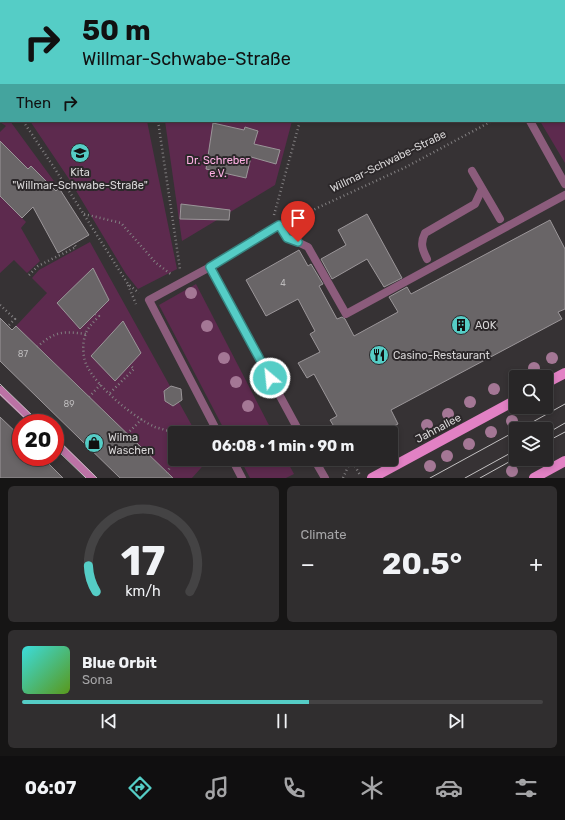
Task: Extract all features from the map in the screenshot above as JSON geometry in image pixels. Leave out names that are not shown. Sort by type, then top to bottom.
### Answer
[{"type":"main road","points":[[553,379],[565,373]]},
{"type":"main road","points":[[0,390],[25,414]]},
{"type":"main road","name":"Jahnallee","points":[[372,478],[509,404]]},
{"type":"main road","points":[[64,451],[92,478]]},
{"type":"main road","points":[[534,478],[565,461]]},
{"type":"street","points":[[531,122],[565,184]]},
{"type":"street","points":[[472,172],[500,219]]},
{"type":"street","points":[[427,259],[422,249],[421,241],[425,233],[474,204],[482,189]]},
{"type":"street","points":[[214,426],[149,300],[210,267],[279,225],[287,238],[308,247],[346,314],[565,195]]},
{"type":"street","points":[[210,267],[296,426]]},
{"type":"street","points":[[236,466],[242,478]]},
{"type":"street","points":[[318,466],[325,478]]},
{"type":"path","points":[[24,122],[128,284],[149,300]]},
{"type":"path","points":[[158,122],[182,282]]},
{"type":"path","points":[[279,225],[274,213],[300,122]]},
{"type":"path","name":"Willmar-Schwabe-Straße","points":[[279,225],[406,167],[490,122]]},
{"type":"path","points":[[84,214],[121,224],[156,263],[182,282]]},
{"type":"path","points":[[29,275],[38,266],[76,247],[74,244]]},
{"type":"path","points":[[0,304],[15,319],[8,326]]},
{"type":"path","points":[[95,314],[99,316],[89,327],[86,334],[84,347],[87,366],[101,384],[132,413],[155,426],[168,430]]},
{"type":"path","points":[[38,347],[49,336],[59,333],[69,332],[86,334]]},
{"type":"path","points":[[110,393],[134,369],[130,365]]},
{"type":"path","points":[[89,397],[101,384]]},
{"type":"path","points":[[127,434],[142,419]]},
{"type":"path","points":[[167,472],[170,466]]},
{"type":"path","points":[[343,478],[348,466]]},
{"type":"path","points":[[355,466],[362,478]]},
{"type":"green space","points":[[0,122],[11,122],[59,188],[52,188],[31,166],[28,169],[0,141],[0,132],[6,126]]},
{"type":"green space","points":[[31,122],[147,122],[177,269],[138,289],[126,274],[69,179]]},
{"type":"green space","name":"Dr. Schreber e.V.","points":[[165,122],[292,122],[275,185],[182,241]]},
{"type":"green space","points":[[541,122],[565,122],[565,163]]},
{"type":"green space","points":[[0,196],[26,222],[21,228],[40,261],[27,273],[14,260],[0,273]]},
{"type":"green space","points":[[90,242],[192,426],[168,426],[168,466],[203,466],[192,478],[172,478],[16,326],[47,293],[32,278],[39,270]]},
{"type":"green space","points":[[196,284],[269,426],[222,426],[159,305]]},
{"type":"green space","points":[[244,466],[290,466],[294,474],[286,478],[250,478]]},
{"type":"building","points":[[213,123],[244,130],[245,127],[258,131],[254,144],[280,150],[276,164],[251,157],[246,178],[206,169]]},
{"type":"building","points":[[0,141],[28,169],[31,166],[56,191],[59,188],[89,235],[58,253],[33,207],[22,218],[0,196]]},
{"type":"building","points":[[181,204],[230,210],[229,220],[180,219]]},
{"type":"building","points":[[367,214],[402,278],[384,287],[367,259],[332,279],[321,259],[346,245],[338,230]]},
{"type":"building","name":"AOK","points":[[550,220],[565,249],[565,309],[558,312],[562,319],[391,410],[398,424],[394,426],[334,426],[330,420],[337,416],[314,374],[307,378],[298,363],[320,352],[310,334],[315,331],[298,299],[266,316],[246,280],[299,250],[308,266],[311,264],[323,284],[319,286],[337,319],[342,317],[345,319],[354,336],[398,312],[389,297],[407,287],[411,294]]},
{"type":"building","points":[[93,268],[109,300],[80,329],[57,303]]},
{"type":"building","points":[[0,318],[12,330],[16,326],[173,478],[120,478],[64,423],[64,414],[54,414],[0,361]]},
{"type":"building","points":[[123,321],[141,353],[115,381],[91,356]]},
{"type":"building","points":[[171,386],[181,389],[182,400],[173,406],[165,401],[164,391]]},
{"type":"building","points":[[0,417],[12,428],[12,466],[51,466],[63,478],[0,478]]},
{"type":"tram line","points":[[0,384],[31,414]]},
{"type":"tram line","points":[[0,394],[21,414]]},
{"type":"tram line","points":[[533,422],[565,404]]},
{"type":"tram line","points":[[553,430],[565,423]]},
{"type":"tram line","points":[[553,438],[565,432]]},
{"type":"tram line","points":[[430,478],[509,435]]},
{"type":"tram line","points":[[64,446],[97,478]]},
{"type":"tram line","points":[[465,478],[509,454]]},
{"type":"tram line","points":[[64,457],[86,478]]},
{"type":"tram line","points":[[480,478],[509,462]]},
{"type":"place","name":"Kita \"Willmar-Schwabe-Straße\"","points":[[80,153]]},
{"type":"place","name":"AOK","points":[[461,325]]},
{"type":"place","name":"Casino-Restaurant","points":[[379,355]]},
{"type":"place","name":"Wilma Waschen","points":[[94,443]]},
{"type":"route","points":[[270,378],[210,267],[279,225],[287,238],[298,242]]}]
